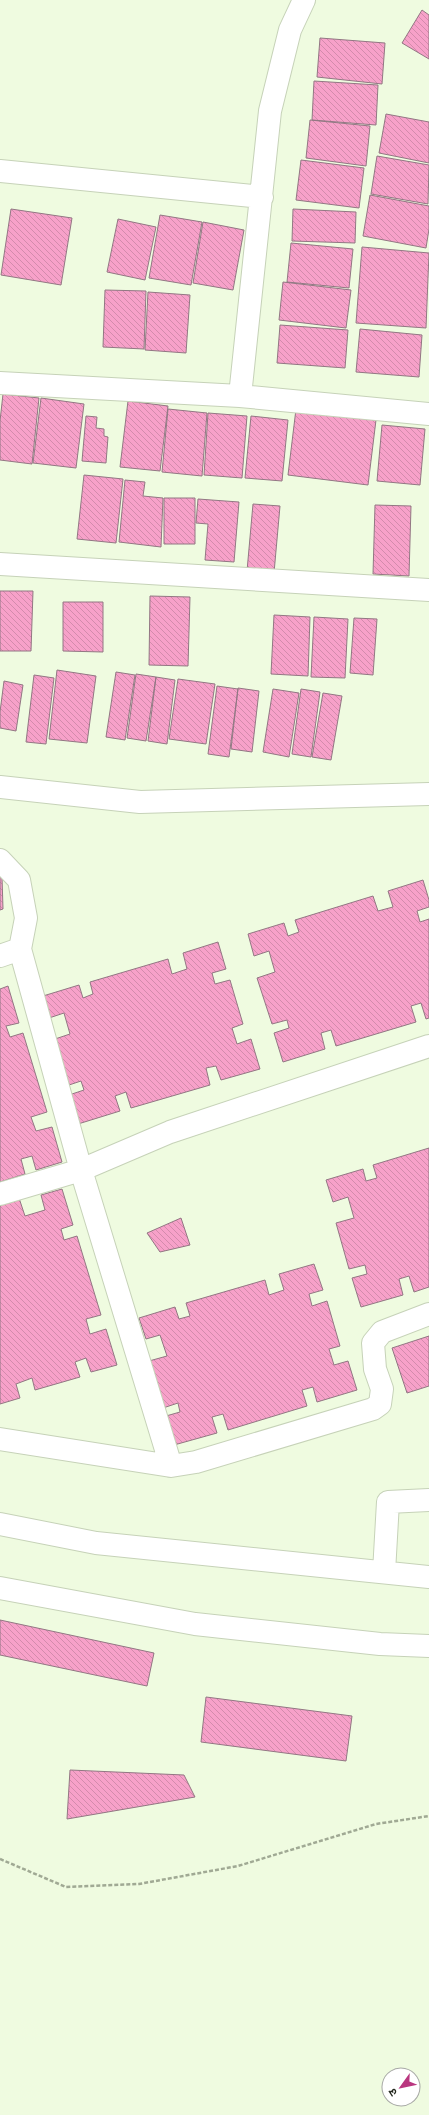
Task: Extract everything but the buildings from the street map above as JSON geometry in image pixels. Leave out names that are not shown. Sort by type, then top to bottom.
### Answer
[{"type":"street","points":[[240,396],[270,111],[290,30],[304,0]]},
{"type":"street","points":[[0,171],[262,197]]},
{"type":"street","points":[[0,384],[240,396],[429,414]]},
{"type":"street","points":[[0,564],[429,590]]},
{"type":"street","points":[[0,787],[140,802],[429,794]]},
{"type":"street","points":[[0,860],[19,880],[26,918],[10,952],[81,1170],[171,1466]]},
{"type":"street","points":[[0,1194],[81,1170],[170,1132],[429,1046]]},
{"type":"street","points":[[0,1439],[171,1466],[196,1462],[373,1409],[380,1404],[382,1396],[375,1369],[373,1343],[382,1332],[429,1314]]},
{"type":"street","points":[[384,1572],[388,1502],[429,1500]]},
{"type":"street","points":[[0,1524],[96,1543],[429,1577]]},
{"type":"street","points":[[0,1588],[195,1624],[380,1644],[429,1646]]},
{"type":"path","points":[[0,1859],[66,1887],[139,1884],[238,1866],[376,1824],[429,1816]]}]
